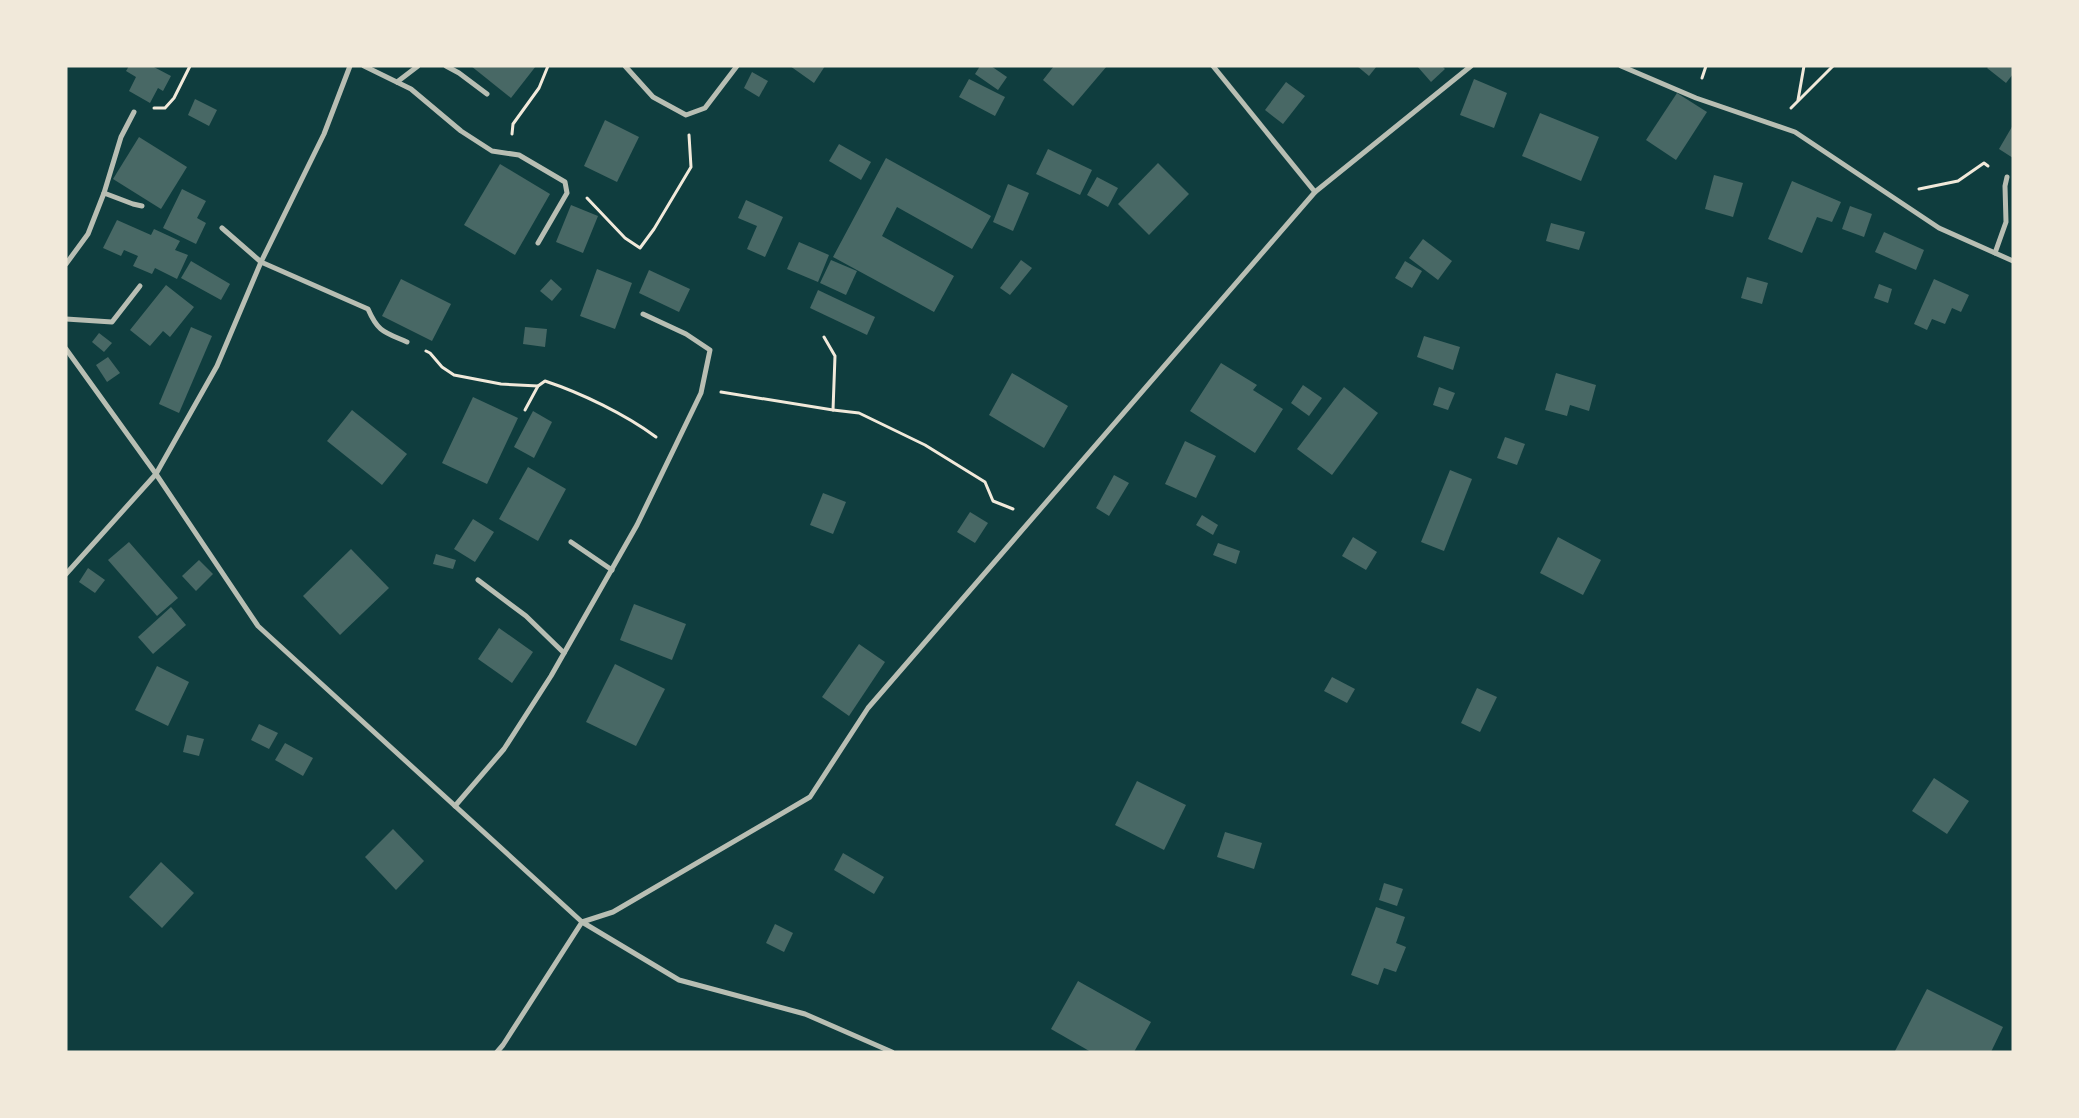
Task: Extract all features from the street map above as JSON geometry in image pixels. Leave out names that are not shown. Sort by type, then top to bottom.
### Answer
[{"type":"street","points":[[68,570],[156,474],[217,366],[261,262],[324,134],[350,66]]},
{"type":"street","points":[[364,66],[411,89],[460,131],[492,151],[518,155],[565,182],[567,193],[538,243]]},
{"type":"street","points":[[397,82],[418,66]]},
{"type":"street","points":[[625,66],[653,97],[686,114],[706,108],[737,66]]},
{"type":"street","points":[[1213,66],[1315,192]]},
{"type":"street","points":[[497,1052],[582,922],[613,912],[810,797],[868,708],[1315,192],[1471,66]]},
{"type":"street","points":[[1621,66],[1696,98],[1795,132],[1939,228],[2013,261]]},
{"type":"street","points":[[447,67],[459,72],[487,94]]},
{"type":"street","points":[[66,264],[88,234],[104,193],[121,137],[134,112]]},
{"type":"street","points":[[1995,253],[2006,222],[2006,186],[2008,177]]},
{"type":"street","points":[[104,193],[142,206]]},
{"type":"street","points":[[222,228],[261,262],[368,309],[376,326],[385,333],[407,342]]},
{"type":"street","points":[[66,319],[112,322],[140,286]]},
{"type":"street","points":[[454,806],[504,749],[564,652],[637,525],[701,393],[710,350],[686,334],[643,314]]},
{"type":"street","points":[[66,349],[156,474],[258,626],[582,922],[680,980],[805,1014],[892,1052]]},
{"type":"street","points":[[571,542],[612,570]]},
{"type":"street","points":[[478,580],[526,616],[564,652]]},
{"type":"path","points":[[134,112],[145,108],[164,108],[174,98],[190,66]]},
{"type":"path","points":[[510,154],[513,124],[539,88],[548,66]]},
{"type":"path","points":[[1798,100],[1804,66]]},
{"type":"path","points":[[1774,124],[1833,66]]},
{"type":"path","points":[[565,182],[582,192],[625,238],[640,248],[654,229],[691,167],[691,146],[686,114]]},
{"type":"path","points":[[1902,203],[1913,190],[1958,181],[1984,163],[2008,177]]},
{"type":"path","points":[[824,337],[835,356],[833,410]]},
{"type":"path","points":[[407,342],[430,353],[454,375],[501,384],[538,386]]},
{"type":"path","points":[[525,410],[538,386],[545,381],[568,389],[655,436],[669,456]]},
{"type":"path","points":[[701,393],[726,392],[774,402],[859,412],[925,445],[985,482],[994,501],[1010,507],[1029,522]]},
{"type":"building","points":[[129,66],[152,66],[171,76],[163,91],[158,88],[150,103],[129,91],[136,77],[126,71]]},
{"type":"building","points":[[471,66],[536,66],[511,98]]},
{"type":"building","points":[[790,66],[825,66],[814,83]]},
{"type":"building","points":[[980,66],[991,66],[1007,77],[998,90],[975,74]]},
{"type":"building","points":[[1054,66],[1107,66],[1073,106],[1043,80]]},
{"type":"building","points":[[1357,66],[1377,66],[1369,76]]},
{"type":"building","points":[[1417,66],[1442,66],[1445,69],[1431,82]]},
{"type":"building","points":[[1989,66],[2013,66],[2013,74],[2006,83],[1987,68]]},
{"type":"building","points":[[752,72],[768,81],[759,97],[744,88]]},
{"type":"building","points":[[969,79],[1005,97],[995,116],[959,97]]},
{"type":"building","points":[[1474,79],[1507,93],[1494,128],[1460,115]]},
{"type":"building","points":[[1286,82],[1305,96],[1283,124],[1265,110]]},
{"type":"building","points":[[1677,93],[1707,112],[1676,160],[1646,140]]},
{"type":"building","points":[[195,99],[217,110],[209,126],[188,115]]},
{"type":"building","points":[[1540,113],[1599,137],[1581,181],[1522,156]]},
{"type":"building","points":[[605,120],[639,137],[617,182],[584,166]]},
{"type":"building","points":[[2013,125],[2013,158],[1999,149]]},
{"type":"building","points":[[139,137],[187,167],[161,209],[113,179]]},
{"type":"building","points":[[839,144],[871,162],[861,180],[829,161]]},
{"type":"building","points":[[1048,149],[1092,170],[1080,195],[1036,174]]},
{"type":"building","points":[[886,158],[991,216],[972,249],[897,207],[882,236],[954,276],[934,312],[833,257]]},
{"type":"building","points":[[1158,163],[1189,194],[1149,235],[1118,204]]},
{"type":"building","points":[[500,164],[550,194],[515,255],[464,225]]},
{"type":"building","points":[[1714,175],[1743,183],[1733,217],[1705,209]]},
{"type":"building","points":[[1097,177],[1118,188],[1108,207],[1087,195]]},
{"type":"building","points":[[1792,181],[1841,202],[1832,222],[1817,217],[1802,253],[1768,239]]},
{"type":"building","points":[[1008,184],[1029,193],[1013,231],[993,222]]},
{"type":"building","points":[[182,189],[206,201],[197,218],[206,223],[196,244],[163,228]]},
{"type":"building","points":[[746,200],[783,217],[765,257],[747,249],[757,226],[738,218]]},
{"type":"building","points":[[571,205],[598,216],[583,253],[556,242]]},
{"type":"building","points":[[1850,206],[1872,214],[1864,237],[1842,229]]},
{"type":"building","points":[[117,220],[151,235],[154,229],[180,241],[175,250],[188,255],[177,279],[155,268],[152,274],[133,266],[138,256],[124,250],[121,256],[103,248]]},
{"type":"building","points":[[1551,223],[1585,232],[1579,250],[1546,241]]},
{"type":"building","points":[[1884,232],[1924,250],[1916,270],[1875,252]]},
{"type":"building","points":[[1423,239],[1452,261],[1438,280],[1409,258]]},
{"type":"building","points":[[799,242],[829,255],[818,282],[787,269]]},
{"type":"building","points":[[831,260],[857,271],[846,295],[820,283]]},
{"type":"building","points":[[1021,260],[1032,268],[1010,295],[1000,288]]},
{"type":"building","points":[[191,261],[230,284],[221,300],[181,278]]},
{"type":"building","points":[[1405,261],[1422,271],[1412,288],[1395,278]]},
{"type":"building","points":[[597,269],[632,283],[615,329],[580,316]]},
{"type":"building","points":[[649,270],[690,289],[679,312],[639,293]]},
{"type":"building","points":[[1747,277],[1768,283],[1762,304],[1741,298]]},
{"type":"building","points":[[401,279],[451,304],[432,341],[382,316]]},
{"type":"building","points":[[551,279],[562,289],[552,301],[540,291]]},
{"type":"building","points":[[1934,279],[1969,295],[1961,312],[1952,308],[1945,324],[1932,319],[1927,330],[1914,324]]},
{"type":"building","points":[[1879,284],[1892,289],[1888,303],[1874,298]]},
{"type":"building","points":[[166,285],[194,307],[170,337],[163,331],[150,346],[130,330]]},
{"type":"building","points":[[818,290],[875,317],[867,335],[810,308]]},
{"type":"building","points":[[191,327],[212,336],[179,413],[159,404]]},
{"type":"building","points":[[525,327],[547,329],[545,347],[523,344]]},
{"type":"building","points":[[99,333],[112,343],[104,352],[92,342]]},
{"type":"building","points":[[1424,336],[1460,347],[1453,370],[1417,357]]},
{"type":"building","points":[[108,357],[120,373],[107,382],[96,365]]},
{"type":"building","points":[[1221,363],[1257,385],[1253,390],[1283,409],[1255,453],[1190,411]]},
{"type":"building","points":[[1012,373],[1068,406],[1044,448],[989,415]]},
{"type":"building","points":[[1556,373],[1596,385],[1589,411],[1570,405],[1567,416],[1545,410]]},
{"type":"building","points":[[1303,385],[1322,398],[1309,416],[1291,403]]},
{"type":"building","points":[[1344,387],[1378,413],[1332,475],[1297,449]]},
{"type":"building","points":[[1439,387],[1455,393],[1448,410],[1433,405]]},
{"type":"building","points":[[473,397],[518,418],[487,484],[442,463]]},
{"type":"building","points":[[352,410],[407,454],[382,485],[327,441]]},
{"type":"building","points":[[533,411],[552,422],[534,458],[514,447]]},
{"type":"building","points":[[1505,437],[1525,444],[1517,465],[1497,458]]},
{"type":"building","points":[[1185,441],[1216,456],[1196,498],[1165,484]]},
{"type":"building","points":[[528,467],[566,489],[538,541],[499,519]]},
{"type":"building","points":[[1450,470],[1472,479],[1444,551],[1421,542]]},
{"type":"building","points":[[1114,475],[1129,483],[1109,516],[1096,508]]},
{"type":"building","points":[[823,493],[846,502],[833,534],[810,525]]},
{"type":"building","points":[[970,512],[988,523],[975,543],[957,532]]},
{"type":"building","points":[[1202,515],[1218,525],[1213,535],[1196,525]]},
{"type":"building","points":[[473,519],[494,532],[475,562],[454,549]]},
{"type":"building","points":[[1353,537],[1377,552],[1366,570],[1342,556]]},
{"type":"building","points":[[1558,537],[1601,560],[1583,595],[1540,573]]},
{"type":"building","points":[[129,542],[178,598],[157,616],[108,560]]},
{"type":"building","points":[[1218,543],[1240,551],[1236,564],[1213,555]]},
{"type":"building","points":[[351,549],[389,588],[340,635],[303,596]]},
{"type":"building","points":[[436,554],[456,560],[453,569],[433,564]]},
{"type":"building","points":[[199,560],[213,574],[196,591],[182,576]]},
{"type":"building","points":[[88,568],[105,580],[95,593],[79,582]]},
{"type":"building","points":[[634,604],[686,624],[672,660],[620,640]]},
{"type":"building","points":[[171,607],[186,625],[153,654],[138,637]]},
{"type":"building","points":[[499,628],[533,652],[512,683],[478,659]]},
{"type":"building","points":[[859,644],[885,662],[849,716],[822,697]]},
{"type":"building","points":[[615,664],[665,689],[636,746],[586,722]]},
{"type":"building","points":[[157,666],[189,682],[168,726],[135,710]]},
{"type":"building","points":[[1332,677],[1355,689],[1347,703],[1324,691]]},
{"type":"building","points":[[1477,688],[1497,697],[1480,732],[1461,723]]},
{"type":"building","points":[[259,724],[278,733],[269,749],[251,740]]},
{"type":"building","points":[[187,735],[204,739],[199,756],[183,752]]},
{"type":"building","points":[[285,743],[313,758],[303,776],[275,760]]},
{"type":"building","points":[[1934,778],[1969,801],[1947,834],[1912,811]]},
{"type":"building","points":[[1137,781],[1186,805],[1164,850],[1115,825]]},
{"type":"building","points":[[393,829],[424,861],[396,890],[365,857]]},
{"type":"building","points":[[1225,832],[1262,843],[1254,869],[1217,857]]},
{"type":"building","points":[[843,853],[884,877],[874,894],[834,870]]},
{"type":"building","points":[[161,862],[194,893],[162,928],[129,897]]},
{"type":"building","points":[[1384,883],[1403,889],[1397,906],[1379,900]]},
{"type":"building","points":[[1376,907],[1405,917],[1396,943],[1406,947],[1396,972],[1384,968],[1378,985],[1351,975]]},
{"type":"building","points":[[775,924],[793,933],[784,952],[766,943]]},
{"type":"building","points":[[1078,981],[1151,1022],[1134,1052],[1091,1052],[1051,1029]]},
{"type":"building","points":[[1927,989],[2003,1027],[1991,1052],[1895,1051]]}]
